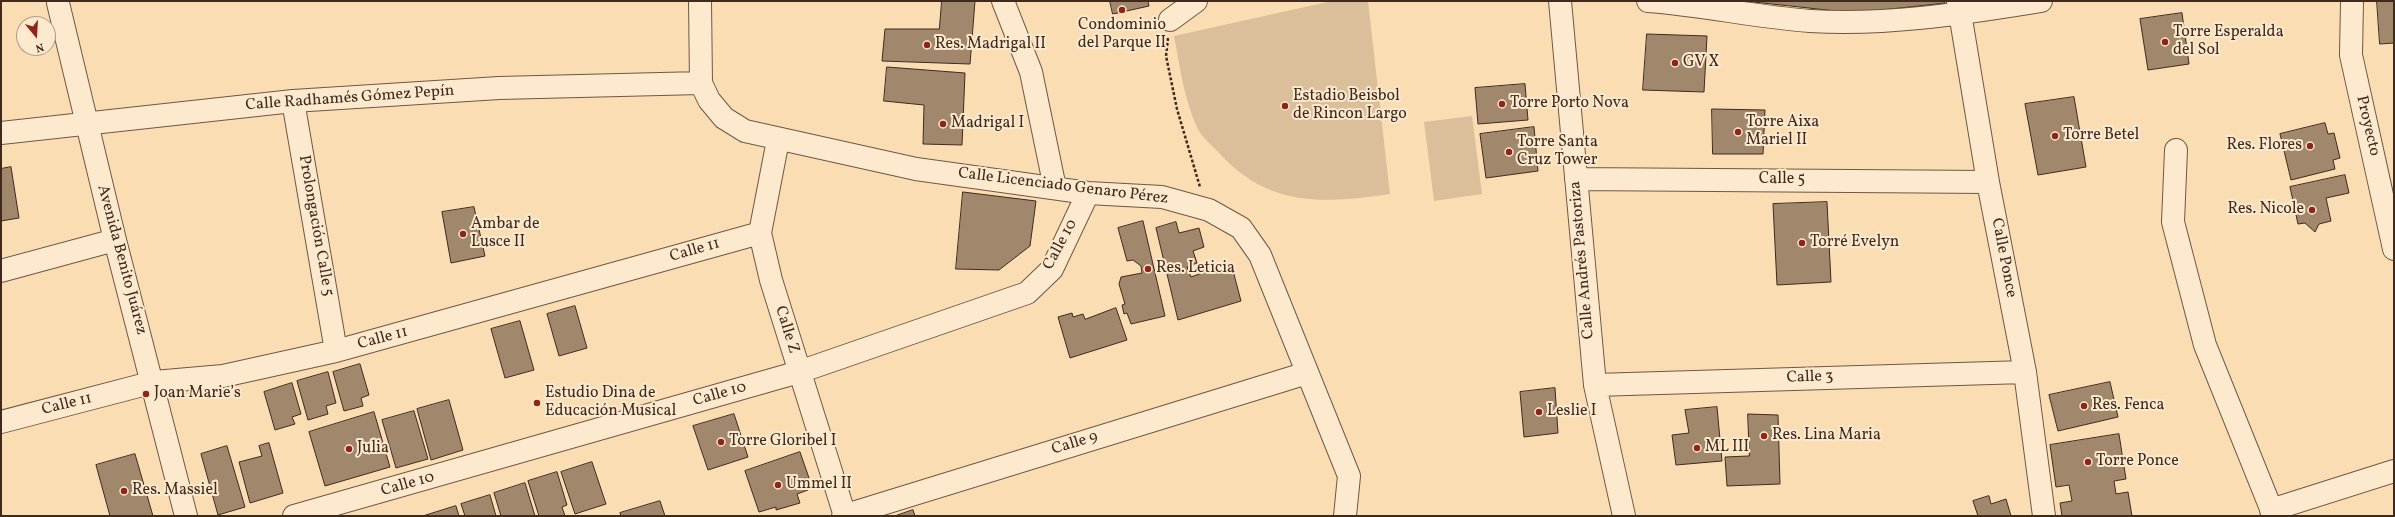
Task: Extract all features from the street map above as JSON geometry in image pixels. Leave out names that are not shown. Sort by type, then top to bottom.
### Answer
[{"type":"street","name":"Calle Licenciado Genaro Pérez","points":[[700,1],[701,83],[709,100],[724,118],[745,131],[778,140],[916,169],[1088,193],[1162,197],[1210,210],[1241,228],[1260,255],[1349,476],[1346,513]]},
{"type":"street","points":[[1003,1],[1031,72],[1055,188]]},
{"type":"street","points":[[1170,20],[1196,1]]},
{"type":"street","name":"Calle Andrés Pastoriza","points":[[1560,1],[1595,385],[1624,516]]},
{"type":"street","points":[[1648,1],[1810,21],[1882,22],[1960,7],[2041,1]]},
{"type":"street","name":"Proyecto","points":[[2352,1],[2351,55],[2394,250]]},
{"type":"street","name":"Avenida Benito Juárez","points":[[58,3],[115,240],[154,382],[186,516]]},
{"type":"street","name":"Calle Ponce","points":[[1960,7],[1988,182],[2025,372],[2044,516]]},
{"type":"street","name":"Calle Radhamés Gómez Pepín","points":[[1,133],[293,101],[499,88],[701,83]]},
{"type":"street","name":"Prolongación Calle 5","points":[[293,101],[336,351]]},
{"type":"street","name":"Calle Z","points":[[778,140],[760,233],[771,280],[844,516]]},
{"type":"street","points":[[2176,150],[2172,222],[2205,345],[2272,513],[2394,471]]},
{"type":"street","name":"Calle 5","points":[[1576,179],[1988,182]]},
{"type":"street","name":"Calle 10","points":[[294,516],[349,509],[799,372],[1027,293],[1052,268],[1088,193]]},
{"type":"street","name":"Calle 11","points":[[1,422],[154,382],[223,376],[336,351],[760,233]]},
{"type":"street","points":[[1,271],[115,240]]},
{"type":"street","name":"Calle 3","points":[[1595,385],[2025,372]]},
{"type":"street","name":"Calle 9","points":[[844,516],[1307,373]]},
{"type":"street","points":[[1326,516],[1346,513]]},
{"type":"path","points":[[1170,20],[1166,56],[1174,94],[1198,181],[1210,210]]},
{"type":"shaded area","name":"Estadio Beisbol de Rincon Largo","points":[[1332,1],[1368,1],[1390,194],[1319,200],[1297,198],[1257,184],[1238,171],[1204,138],[1197,127],[1189,105],[1174,36]]},
{"type":"shaded area","points":[[1472,116],[1482,194],[1434,201],[1424,122]]},
{"type":"building","name":"Res. Madrigal II","points":[[942,1],[975,1],[970,64],[882,61],[885,29],[939,29]]},
{"type":"building","name":"Condominio del Parque II","points":[[1110,1],[1148,1],[1149,6],[1113,14]]},
{"type":"building","points":[[1745,1],[1944,1],[1945,3],[1855,13]]},
{"type":"building","points":[[2377,1],[2394,1],[2394,43],[2380,44]]},
{"type":"building","name":"Torre Esperalda del Sol","points":[[2182,13],[2189,64],[2148,70],[2140,19]]},
{"type":"building","name":"GV X","points":[[1647,34],[1707,36],[1704,92],[1643,90]]},
{"type":"building","name":"Madrigal I","points":[[887,67],[965,73],[962,145],[923,144],[924,105],[884,101]]},
{"type":"building","name":"Torre Porto Nova","points":[[1525,84],[1528,120],[1478,124],[1475,88]]},
{"type":"building","name":"Torre Betel","points":[[2074,97],[2086,167],[2038,175],[2025,104]]},
{"type":"building","name":"Torre Aixa Mariel II","points":[[1712,109],[1765,110],[1763,154],[1713,154]]},
{"type":"building","name":"Res. Flores","points":[[2325,123],[2328,134],[2334,133],[2340,158],[2333,160],[2335,169],[2291,180],[2280,134]]},
{"type":"building","name":"Torre Santa Cruz Tower","points":[[1534,127],[1538,171],[1486,178],[1480,134]]},
{"type":"building","points":[[11,167],[19,218],[1,221],[1,169]]},
{"type":"building","name":"Res. Nicole","points":[[2345,175],[2349,193],[2326,198],[2331,221],[2319,224],[2315,232],[2305,223],[2298,224],[2290,187]]},
{"type":"building","points":[[963,192],[1036,201],[1030,246],[999,270],[956,269]]},
{"type":"building","name":"Torré Evelyn","points":[[1827,202],[1831,282],[1777,285],[1773,204]]},
{"type":"building","name":"Ambar de Lusce II","points":[[474,207],[485,256],[451,263],[442,212]]},
{"type":"building","name":"Res. Leticia","points":[[1143,221],[1165,316],[1131,324],[1127,313],[1124,314],[1122,305],[1125,304],[1119,284],[1121,277],[1142,273],[1141,266],[1133,260],[1127,261],[1118,228]]},
{"type":"building","points":[[1176,222],[1179,233],[1199,228],[1204,247],[1193,251],[1197,263],[1187,267],[1191,277],[1213,269],[1223,274],[1220,265],[1231,263],[1241,301],[1178,320],[1156,228]]},
{"type":"building","points":[[575,306],[587,348],[559,356],[547,314]]},
{"type":"building","points":[[1116,308],[1127,340],[1070,358],[1058,317],[1072,313],[1073,317],[1083,314],[1085,319]]},
{"type":"building","points":[[520,321],[534,370],[505,378],[491,329]]},
{"type":"building","points":[[360,364],[369,395],[361,398],[363,406],[344,411],[333,372]]},
{"type":"building","points":[[328,372],[336,403],[326,406],[328,414],[308,420],[297,381]]},
{"type":"building","name":"Res. Fenca","points":[[2110,382],[2118,417],[2058,431],[2049,395]]},
{"type":"building","points":[[292,383],[301,414],[292,417],[295,424],[275,430],[264,392]]},
{"type":"building","name":"Leslie I","points":[[1555,388],[1558,433],[1524,437],[1520,392]]},
{"type":"building","points":[[449,400],[463,450],[431,460],[417,409]]},
{"type":"building","name":"ML III","points":[[1717,407],[1722,461],[1676,465],[1672,435],[1689,433],[1685,410]]},
{"type":"building","points":[[414,411],[428,459],[396,468],[382,420]]},
{"type":"building","name":"Julia","points":[[374,412],[390,467],[325,486],[309,432]]},
{"type":"building","name":"Torre Gloribel I","points":[[734,414],[748,457],[708,470],[693,426]]},
{"type":"building","name":"Res. Lina Maria","points":[[1748,414],[1778,415],[1780,484],[1727,486],[1725,457],[1749,456]]},
{"type":"building","name":"Torre Ponce","points":[[2119,434],[2126,479],[2114,481],[2116,494],[2128,492],[2132,516],[2062,516],[2060,503],[2072,501],[2069,485],[2056,487],[2050,445]]},
{"type":"building","points":[[269,443],[283,493],[250,503],[239,462],[262,456],[259,446]]},
{"type":"building","points":[[227,446],[245,507],[218,515],[201,454]]},
{"type":"building","name":"Ummel II","points":[[800,452],[809,478],[805,479],[808,490],[797,494],[800,503],[776,510],[776,507],[759,512],[745,471]]},
{"type":"building","name":"Res. Massiel","points":[[135,454],[153,516],[110,516],[96,465]]},
{"type":"building","points":[[592,462],[606,504],[575,514],[561,472]]},
{"type":"building","points":[[557,472],[567,505],[562,507],[565,516],[539,516],[528,481]]},
{"type":"building","points":[[525,483],[535,516],[501,516],[494,493]]},
{"type":"building","points":[[490,495],[496,516],[465,516],[461,504]]},
{"type":"building","points":[[1989,496],[1991,504],[2006,499],[2011,516],[1978,516],[1973,501]]},
{"type":"building","points":[[660,501],[665,516],[621,516],[620,513]]},
{"type":"building","points":[[456,506],[459,516],[423,516]]},
{"type":"building","points":[[913,510],[915,516],[895,516]]},
{"type":"place","name":"Condominio del Parque II","points":[[1122,10]]},
{"type":"place","name":"Torre Esperalda del Sol","points":[[2165,42]]},
{"type":"place","name":"Res. Madrigal II","points":[[927,45]]},
{"type":"place","name":"GV X","points":[[1675,63]]},
{"type":"place","name":"Torre Porto Nova","points":[[1502,104]]},
{"type":"place","name":"Estadio Beisbol de Rincon Largo","points":[[1285,106]]},
{"type":"place","name":"Madrigal I","points":[[943,124]]},
{"type":"place","name":"Torre Aixa Mariel II","points":[[1738,132]]},
{"type":"place","name":"Torre Betel","points":[[2055,136]]},
{"type":"place","name":"Res. Flores","points":[[2310,146]]},
{"type":"place","name":"Torre Santa Cruz Tower","points":[[1509,152]]},
{"type":"place","name":"Res. Nicole","points":[[2312,210]]},
{"type":"place","name":"Ambar de Lusce II","points":[[463,234]]},
{"type":"place","name":"Torré Evelyn","points":[[1802,243]]},
{"type":"place","name":"Res. Leticia","points":[[1148,269]]},
{"type":"place","name":"Joan Marie’s","points":[[146,394]]},
{"type":"place","name":"Estudio Dina de Educación Musical","points":[[537,403]]},
{"type":"place","name":"Res. Fenca","points":[[2084,406]]},
{"type":"place","name":"Leslie I","points":[[1539,412]]},
{"type":"place","name":"Res. Lina Maria","points":[[1764,436]]},
{"type":"place","name":"Torre Gloribel I","points":[[721,442]]},
{"type":"place","name":"ML III","points":[[1697,448]]},
{"type":"place","name":"Julia","points":[[349,449]]},
{"type":"place","name":"Torre Ponce","points":[[2088,462]]},
{"type":"place","name":"Ummel II","points":[[778,485]]},
{"type":"place","name":"Res. Massiel","points":[[124,491]]}]
